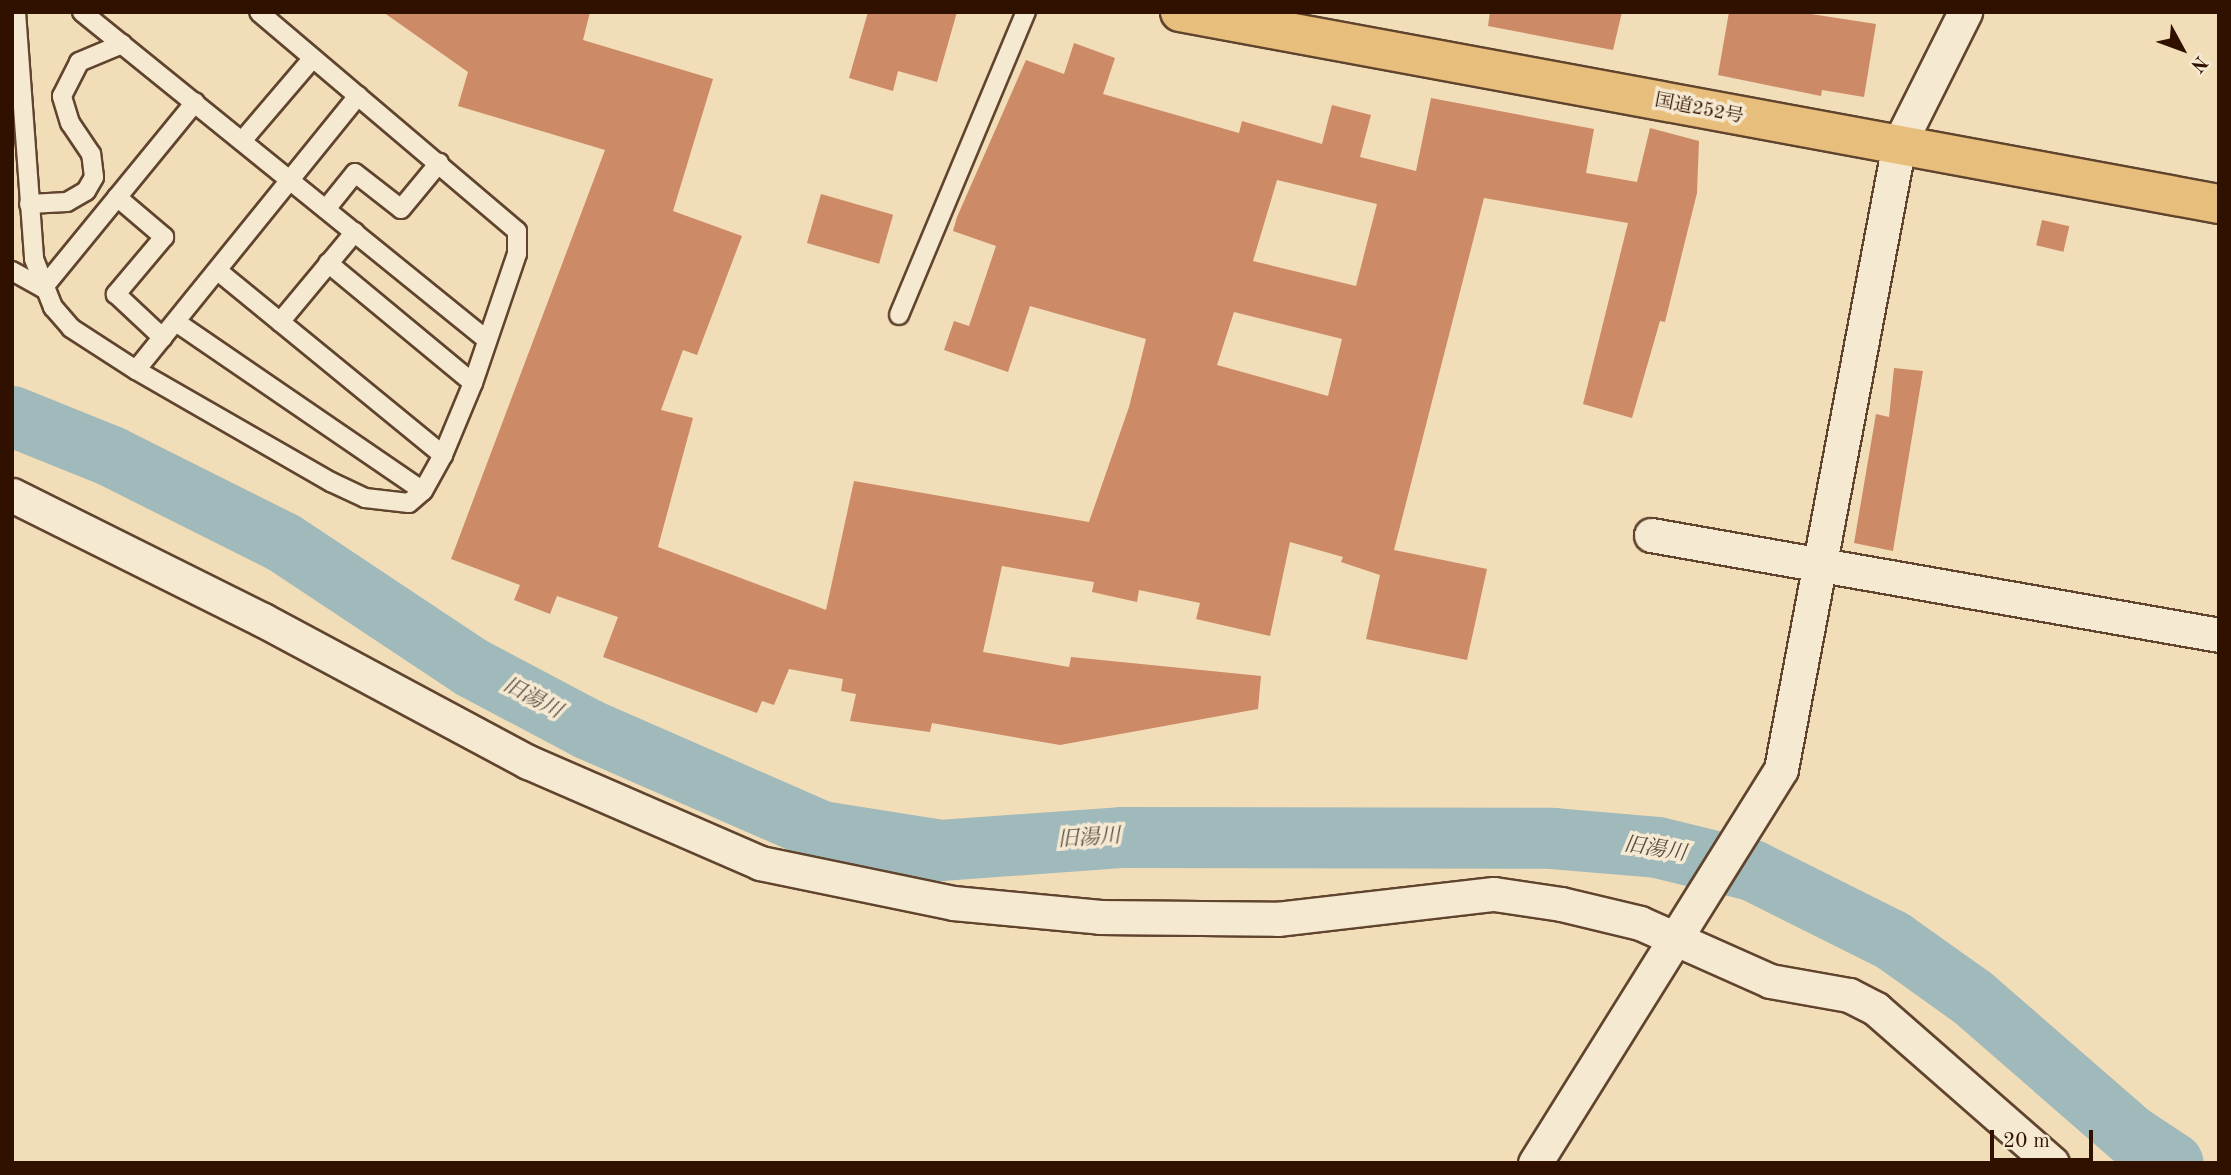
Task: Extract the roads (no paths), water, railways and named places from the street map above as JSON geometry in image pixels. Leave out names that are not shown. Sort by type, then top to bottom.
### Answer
[{"type":"highway","name":"国道252号","points":[[1180,12],[2219,205]]},
{"type":"street","points":[[1535,1163],[1678,939],[1781,769],[1899,145],[1965,12]]},
{"type":"street","points":[[12,495],[263,620],[527,762],[760,863],[953,903],[1100,917],[1277,919],[1494,894],[1562,904],[1678,939],[1770,981],[1849,995],[1876,1009],[2052,1163]]},
{"type":"street","points":[[1651,534],[1821,562],[2219,635]]},
{"type":"lane","points":[[16,12],[34,259],[43,288],[71,327],[136,370],[365,498],[409,503],[423,491],[443,455],[473,383],[517,254],[517,231],[259,12]]},
{"type":"lane","points":[[82,12],[487,340]]},
{"type":"lane","points":[[899,314],[1026,12]]},
{"type":"lane","points":[[29,204],[67,202],[86,191],[94,177],[91,153],[70,123],[62,96],[79,62],[122,44]]},
{"type":"lane","points":[[242,141],[313,58]]},
{"type":"lane","points":[[136,370],[358,96]]},
{"type":"lane","points":[[43,288],[195,102]]},
{"type":"lane","points":[[326,209],[355,173],[401,209],[439,163]]},
{"type":"lane","points":[[117,197],[164,237],[116,295],[163,338]]},
{"type":"lane","points":[[280,322],[355,232]]},
{"type":"lane","points":[[328,263],[473,383]]},
{"type":"lane","points":[[12,271],[43,288]]},
{"type":"lane","points":[[218,271],[443,455]]},
{"type":"lane","points":[[176,322],[423,491]]},
{"type":"waterway","name":"旧湯川","points":[[12,416],[111,456],[283,542],[471,667],[588,729],[822,831],[940,850],[1121,837],[1552,838],[1657,847],[1752,870],[1892,940],[1972,997],[2131,1135],[2173,1163]]}]
